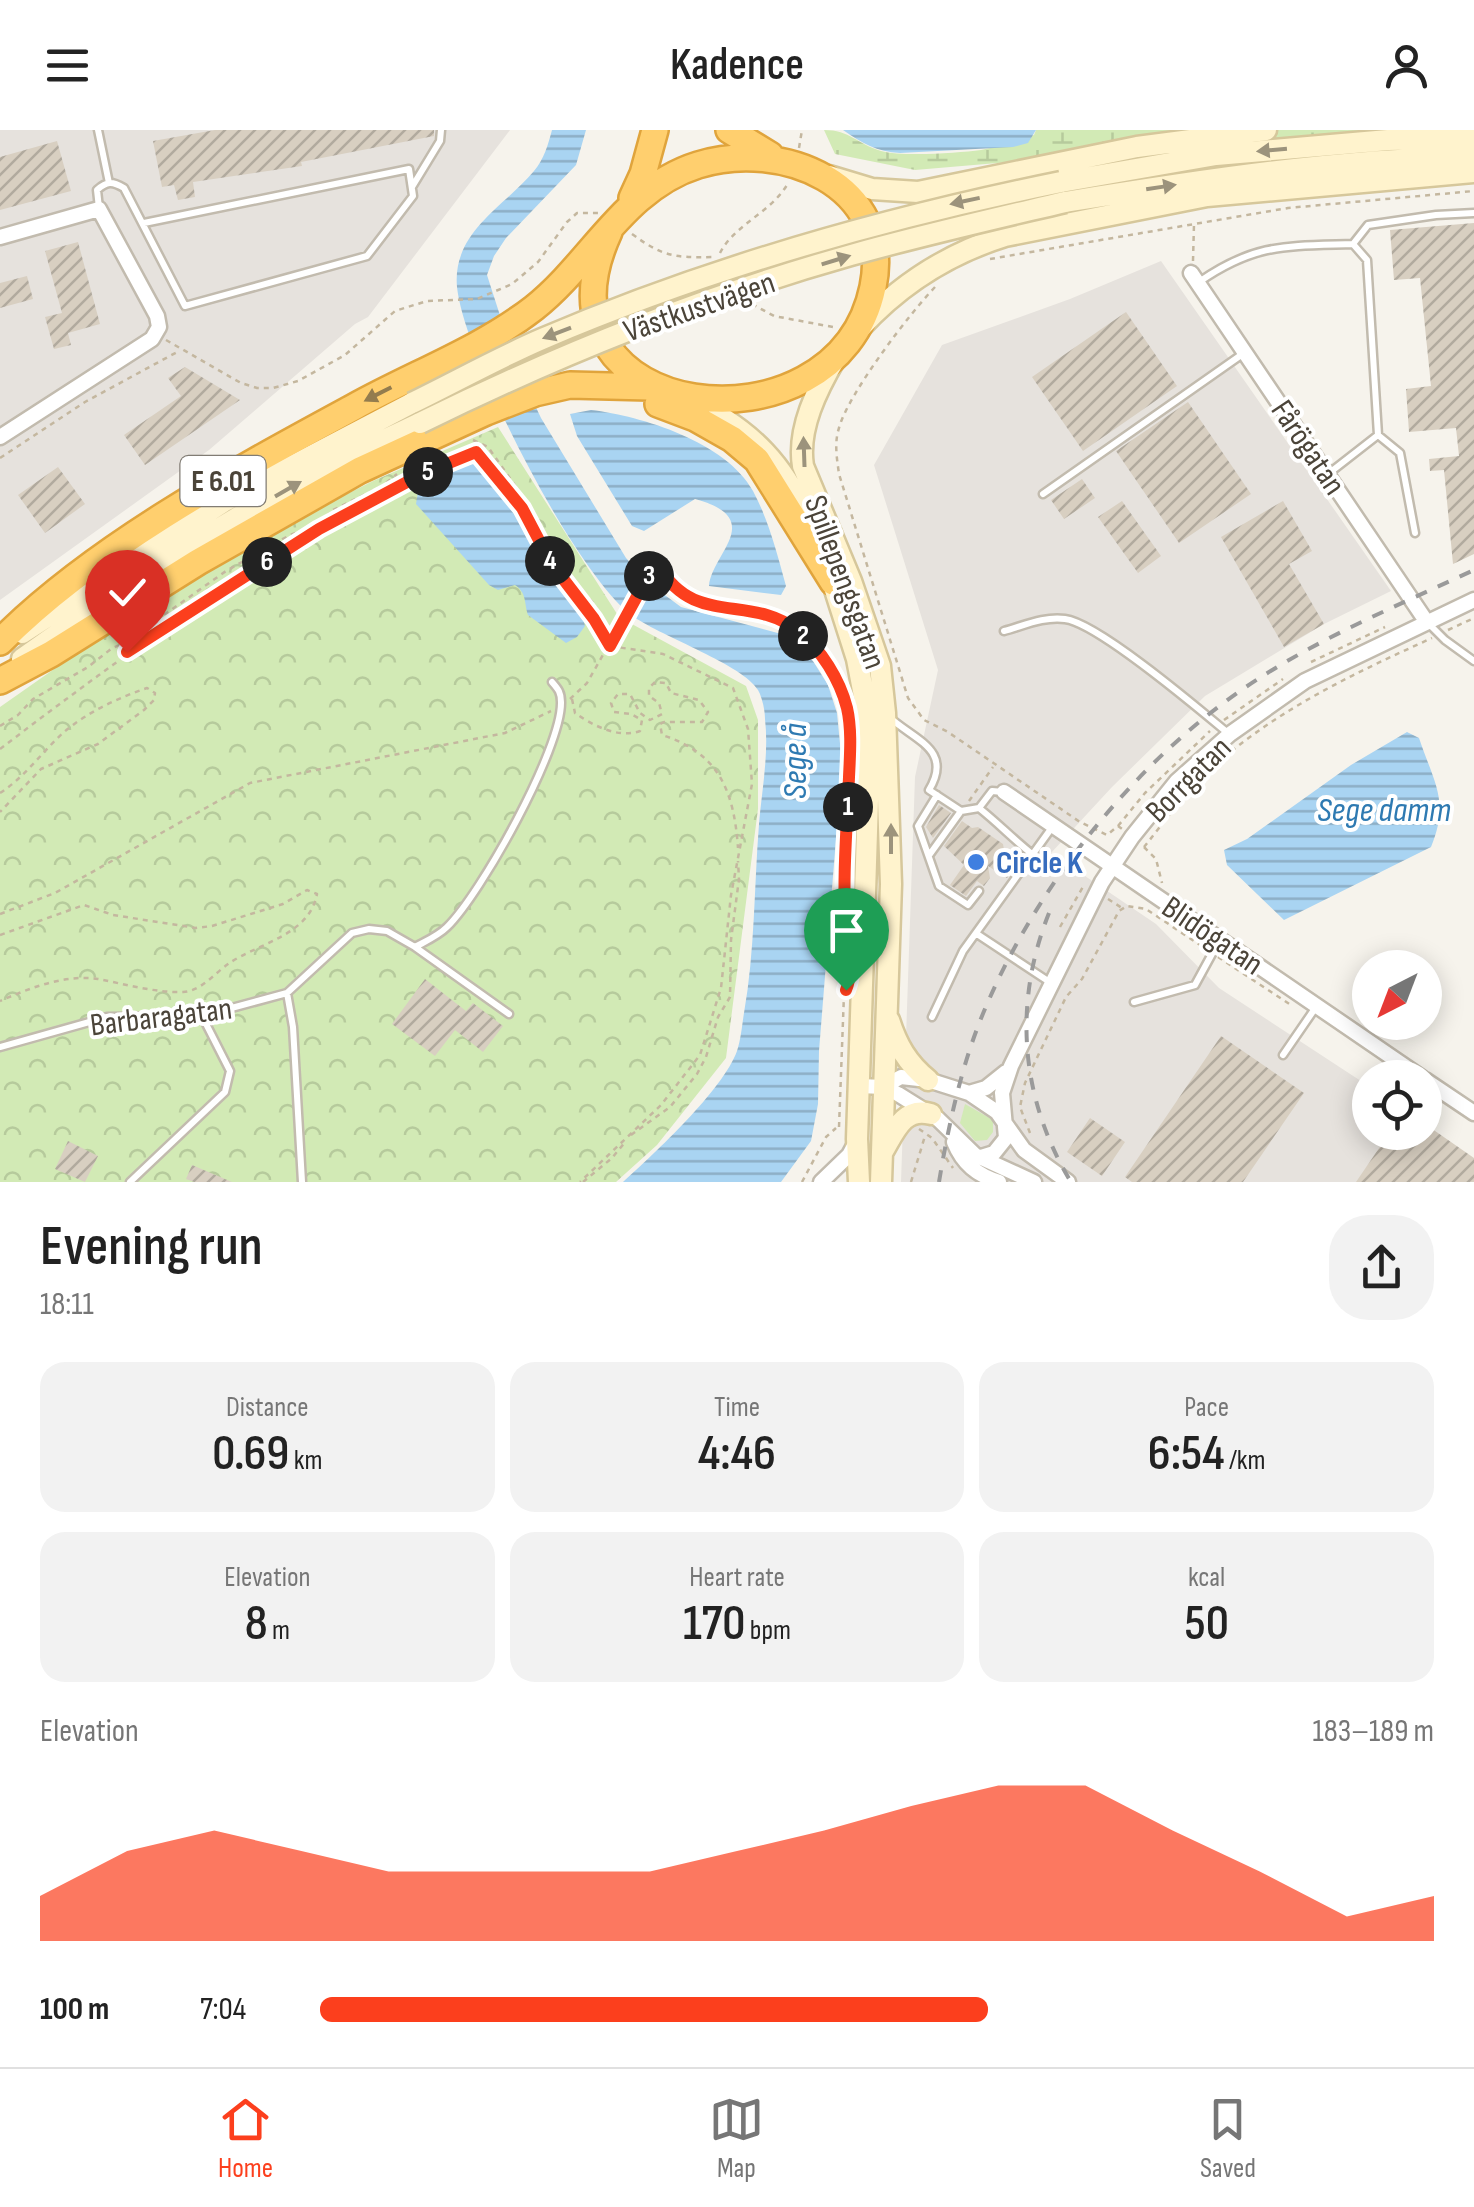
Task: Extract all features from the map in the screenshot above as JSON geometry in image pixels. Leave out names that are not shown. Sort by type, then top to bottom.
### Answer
[{"type":"highway","name":"E 6.01","points":[[0,645],[32,610],[159,520],[354,407],[510,324],[553,291],[615,222],[644,174],[654,130]]},
{"type":"highway","points":[[730,130],[828,179],[850,197],[871,230],[876,269],[868,305],[844,337],[797,383],[772,394],[732,400],[670,393],[624,366],[597,330],[592,304],[594,281],[601,248],[615,222],[658,182],[696,165],[738,156],[794,164]]},
{"type":"highway","name":"E 6.01","points":[[0,678],[52,654],[198,562],[360,470],[486,412],[535,393],[570,385],[612,384],[670,393]]},
{"type":"highway","points":[[570,385],[657,404],[695,418],[732,439],[758,460],[833,582]]},
{"type":"main road","points":[[794,164],[872,189],[918,192],[1137,147],[1266,130]]},
{"type":"main road","name":"Västkustvägen","points":[[0,678],[168,560],[311,475],[550,361],[699,304],[1063,192],[1216,155],[1388,140],[1474,138]]},
{"type":"main road","name":"Västkustvägen","points":[[0,645],[223,502],[412,403],[540,340],[726,270],[922,210],[1274,172],[1474,158]]},
{"type":"main road","name":"Spillepengsgatan","points":[[881,1182],[891,884],[880,666],[801,450],[811,408],[844,337],[888,297],[932,266],[1005,236],[1207,196],[1474,172]]},
{"type":"main road","name":"Spillepengsgatan","points":[[670,393],[738,428],[785,475],[809,521],[833,582],[857,659],[866,706],[868,856],[857,1139],[859,1182]]},
{"type":"main road","points":[[885,1007],[897,1044],[928,1080]]},
{"type":"main road","points":[[882,1155],[900,1122],[912,1113],[929,1124]]},
{"type":"street","points":[[0,237],[99,209],[158,316],[157,333],[0,437]]},
{"type":"street","name":"Fårögatan","points":[[1194,278],[1426,621]]},
{"type":"street","name":"Borrgatan","points":[[1005,1124],[1002,1093],[1051,983],[1112,866],[1177,781],[1230,734],[1305,681],[1474,600]]},
{"type":"street","name":"Blidögatan","points":[[1004,792],[1156,896],[1216,947],[1393,1060]]},
{"type":"street","points":[[969,1093],[996,1082],[1011,1066]]},
{"type":"street","points":[[860,1086],[882,1087],[901,1077],[928,1080],[969,1093],[988,1104],[1024,1150],[1068,1182]]},
{"type":"street","points":[[882,1087],[929,1124],[951,1132],[964,1147],[1034,1182]]},
{"type":"street","name":"Blidögatan","points":[[1442,1092],[1474,1114]]},
{"type":"street","points":[[981,1157],[1002,1145],[1005,1124]]},
{"type":"street","points":[[951,1132],[962,1159],[985,1177],[999,1182]]},
{"type":"street","points":[[820,1182],[850,1155],[857,1139]]},
{"type":"lane","points":[[98,130],[108,183]]},
{"type":"lane","points":[[411,188],[440,142],[440,130]]},
{"type":"lane","points":[[99,209],[97,190],[114,182],[124,188],[185,306],[367,256],[412,196],[409,169],[144,223]]},
{"type":"lane","points":[[1352,244],[1368,225],[1474,213]]},
{"type":"lane","points":[[1194,278],[1273,246],[1352,244],[1367,260],[1378,434],[1400,453],[1415,533]]},
{"type":"lane","points":[[1043,494],[1245,352]]},
{"type":"lane","points":[[1328,475],[1378,434]]},
{"type":"lane","points":[[1004,631],[1042,620],[1065,619],[1081,624],[1230,734]]},
{"type":"lane","points":[[1426,621],[1444,640],[1474,660]]},
{"type":"lane","points":[[415,947],[446,928],[498,854],[524,807],[554,736],[562,706],[560,691],[552,682]]},
{"type":"lane","points":[[885,714],[935,756],[938,770],[929,790],[961,811],[979,808],[992,791],[1004,792]]},
{"type":"lane","points":[[937,795],[918,826],[939,886],[968,905],[979,890]]},
{"type":"lane","points":[[979,808],[1032,854]]},
{"type":"lane","points":[[930,855],[961,811]]},
{"type":"lane","points":[[932,1017],[964,952],[1054,826]]},
{"type":"lane","name":"Barbaragatan","points":[[0,1047],[108,1017],[202,1016],[288,993],[352,933],[369,929],[387,932],[415,947],[509,1014]]},
{"type":"lane","points":[[977,934],[1051,983]]},
{"type":"lane","points":[[1134,1002],[1195,985],[1216,947]]},
{"type":"lane","points":[[288,993],[302,1182]]},
{"type":"lane","points":[[1283,1055],[1313,1011]]},
{"type":"lane","points":[[130,1182],[225,1092],[230,1071],[202,1016]]},
{"type":"path","points":[[157,333],[180,350],[241,382],[273,388],[326,368],[395,311],[428,301],[477,299],[497,292],[526,273],[577,213],[615,222],[654,251],[719,257],[724,244],[774,201],[794,164],[802,130]]},
{"type":"path","points":[[986,260],[1288,208],[1474,190]]},
{"type":"path","points":[[1194,223],[1194,278]]},
{"type":"path","points":[[938,283],[852,399],[836,444],[839,474],[911,706],[924,720],[1095,830],[1109,835],[1118,826],[1132,837]]},
{"type":"path","points":[[747,300],[774,316],[844,337]]},
{"type":"path","points":[[0,458],[85,402],[180,350]]},
{"type":"path","points":[[869,355],[877,362]]},
{"type":"path","points":[[473,440],[488,448],[514,484],[563,570],[595,604],[610,644]]},
{"type":"path","points":[[0,749],[127,652],[319,529],[422,474],[476,452],[522,508],[551,563],[610,644],[663,654],[734,688],[748,729],[752,784],[730,894],[722,988],[700,1054],[660,1105],[581,1182]]},
{"type":"path","points":[[0,726],[18,715],[32,699],[145,632],[226,571],[290,534],[319,524],[333,510],[399,473]]},
{"type":"path","points":[[0,914],[55,893],[250,783],[506,733],[562,706],[587,683],[654,565],[692,601],[781,620],[812,644],[835,677],[847,709],[851,752],[845,891],[849,950]]},
{"type":"path","points":[[1156,896],[1162,873],[1144,848],[1188,792],[1240,745],[1313,694],[1403,650]]},
{"type":"path","points":[[572,697],[574,712],[588,722],[628,734],[640,731],[642,720],[632,714],[614,712],[611,703],[618,694],[630,694],[640,713],[650,720],[662,714],[659,703],[649,696],[649,688],[656,682],[666,683],[671,692],[699,700],[708,712],[702,722],[664,722],[659,730],[696,748],[723,779],[737,830],[739,880],[730,940],[730,997],[718,1018],[706,1057],[670,1107],[631,1135],[612,1158],[581,1182]]},
{"type":"path","points":[[0,793],[62,734],[96,709],[147,688],[155,693],[144,710],[98,744],[41,769],[0,812]]},
{"type":"path","points":[[961,811],[994,766]]},
{"type":"path","points":[[0,934],[84,904],[113,915],[196,928],[283,904],[306,890],[317,894],[296,928],[230,962],[194,990],[180,992],[72,979],[48,983],[0,1001]]},
{"type":"path","points":[[1031,1140],[1020,1107],[1024,1083],[1066,997],[1082,978],[1120,910],[1146,909],[1216,947],[1313,1011]]},
{"type":"path","points":[[1094,942],[1100,944]]},
{"type":"path","points":[[802,1182],[826,1137],[839,1127],[842,1000],[846,990]]},
{"type":"path","points":[[905,1127],[929,1124]]},
{"type":"path","points":[[929,1124],[958,1174]]},
{"type":"path","points":[[910,1182],[929,1124]]},
{"type":"shaded area","points":[[0,130],[510,130],[368,317],[209,450],[0,600]]},
{"type":"shaded area","points":[[1161,261],[1391,591],[1324,624],[1205,696],[1051,853],[1156,924],[1219,988],[1352,1075],[1352,1150],[1442,1149],[1474,1182],[901,1182],[915,777],[938,670],[874,465],[942,345]]},
{"type":"green space","points":[[824,130],[841,132],[881,151],[916,154],[988,149],[1034,135],[1036,130],[1468,130],[915,170],[835,154]]},
{"type":"green space","points":[[498,427],[619,617],[746,686],[758,720],[758,809],[726,1058],[657,1145],[616,1182],[0,1182],[0,707],[194,571],[373,481]]},
{"type":"green space","points":[[965,1104],[993,1120],[993,1132],[987,1140],[975,1141],[960,1123]]},
{"type":"water","name":"Sege å","points":[[552,130],[586,130],[576,165],[506,238],[487,275],[516,365],[541,418],[626,558],[650,584],[681,607],[785,635],[813,661],[828,685],[837,713],[842,764],[818,1104],[811,1141],[781,1182],[623,1182],[703,1102],[737,1051],[750,966],[766,732],[762,700],[750,681],[720,661],[634,617],[583,559],[501,412],[464,320],[457,287],[463,251],[482,222],[537,166]]},
{"type":"water","points":[[843,130],[1036,130],[1028,143],[1013,147],[900,153],[870,146]]},
{"type":"water","points":[[591,410],[634,418],[681,434],[703,445],[740,474],[753,491],[772,537],[786,586],[781,595],[709,586],[732,527],[717,507],[695,499],[644,531],[632,526],[577,436],[570,414]]},
{"type":"water","points":[[476,463],[492,476],[540,559],[583,618],[585,626],[566,643],[528,615],[519,588],[515,585],[498,590],[489,585],[416,504],[418,492],[456,469]]},
{"type":"water","name":"Sege damm","points":[[1407,732],[1419,738],[1438,792],[1439,817],[1431,847],[1284,920],[1227,865],[1224,850],[1247,839],[1351,765]]},
{"type":"building","points":[[215,130],[434,130],[434,136],[301,162],[302,166],[193,182],[195,197],[178,200],[174,185],[162,187],[153,141]]},
{"type":"building","points":[[57,141],[71,191],[0,210],[0,157]]},
{"type":"building","points":[[1474,223],[1474,554],[1453,564],[1444,470],[1430,471],[1429,459],[1459,456],[1456,428],[1409,432],[1406,389],[1431,386],[1420,278],[1394,280],[1390,230]]},
{"type":"building","points":[[78,242],[100,324],[68,333],[71,345],[54,349],[45,317],[62,313],[45,251]]},
{"type":"building","points":[[27,276],[33,299],[0,308],[0,283]]},
{"type":"building","points":[[1126,312],[1177,386],[1083,451],[1032,377]]},
{"type":"building","points":[[185,367],[240,400],[145,465],[124,435],[181,396],[168,378]]},
{"type":"building","points":[[1188,402],[1251,494],[1179,543],[1116,451]]},
{"type":"building","points":[[58,467],[85,504],[45,533],[18,495]]},
{"type":"building","points":[[1082,479],[1095,498],[1064,519],[1051,500]]},
{"type":"building","points":[[1122,501],[1161,556],[1138,573],[1098,517]]},
{"type":"building","points":[[1283,501],[1312,551],[1289,564],[1324,624],[1284,647],[1221,537]]},
{"type":"building","points":[[939,805],[951,813],[933,838],[926,827]]},
{"type":"building","name":"Circle K","points":[[962,821],[1003,844],[1006,861],[1015,867],[1007,878],[988,866],[990,878],[984,886],[977,881],[966,896],[950,885],[964,865],[944,846]]},
{"type":"building","points":[[425,979],[466,1011],[473,1003],[503,1026],[483,1052],[455,1030],[435,1056],[392,1024]]},
{"type":"building","points":[[1221,1036],[1304,1093],[1243,1182],[1132,1182],[1125,1177]]},
{"type":"building","points":[[1090,1118],[1125,1142],[1102,1176],[1067,1152]]},
{"type":"building","points":[[1442,1136],[1474,1158],[1474,1182],[1356,1182],[1378,1150],[1442,1150]]},
{"type":"building","points":[[68,1141],[98,1156],[85,1182],[55,1169]]},
{"type":"building","points":[[192,1165],[232,1182],[186,1179]]},
{"type":"railway","points":[[939,1182],[966,1060],[1002,971],[1060,875],[1131,786],[1171,746],[1258,679],[1337,634],[1474,570]]},
{"type":"railway","points":[[1049,913],[1030,981],[1027,1050],[1041,1117],[1071,1182]]},
{"type":"place","name":"Circle K","points":[[976,862]]},
{"type":"route","points":[[127,652],[319,529],[422,474],[476,452],[522,508],[551,563],[610,646],[654,565],[692,601],[781,620],[812,644],[835,677],[847,709],[851,752],[846,862],[850,957],[846,990]]}]
